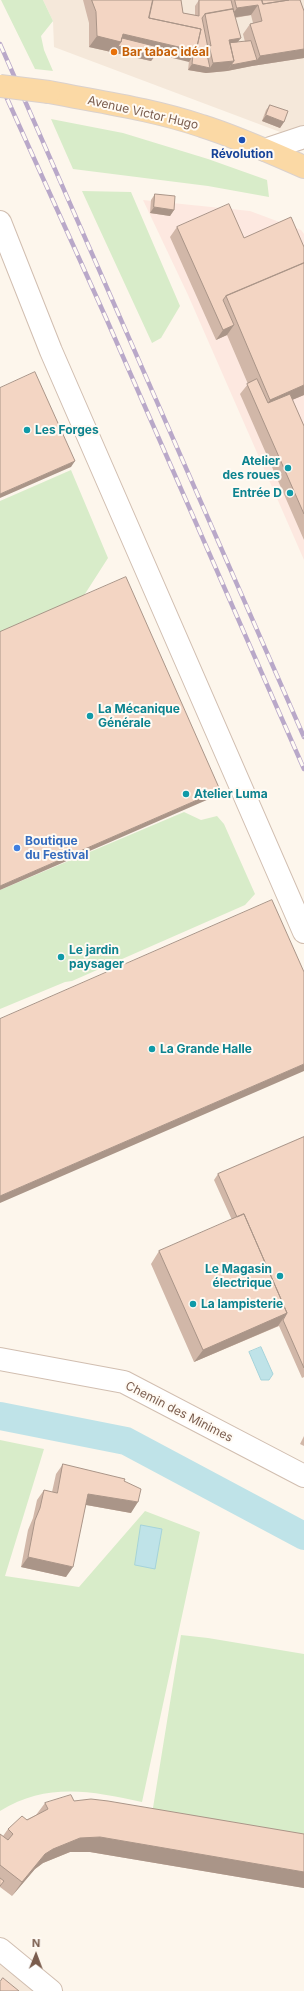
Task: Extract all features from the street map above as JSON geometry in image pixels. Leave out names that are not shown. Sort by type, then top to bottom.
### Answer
[{"type":"main road","name":"Avenue Victor Hugo","points":[[0,86],[49,92],[151,112],[200,125],[266,150],[304,167]]},
{"type":"street","points":[[266,150],[304,137]]},
{"type":"street","points":[[0,222],[51,351],[304,932]]},
{"type":"street","name":"Chemin des Minimes","points":[[0,1359],[124,1382],[304,1476]]},
{"type":"street","points":[[0,1949],[51,1991]]},
{"type":"shaded area","points":[[43,0],[304,0],[304,141],[54,47],[53,21]]},
{"type":"shaded area","points":[[143,200],[250,211],[301,230],[304,234],[304,560],[188,295]]},
{"type":"shaded area","points":[[0,1940],[64,1991],[0,1991]]},
{"type":"green space","points":[[1,0],[43,0],[53,21],[41,36],[44,50],[53,71],[35,69]]},
{"type":"green space","points":[[51,119],[123,133],[208,159],[267,180],[269,197],[208,186],[73,169]]},
{"type":"green space","points":[[82,191],[131,192],[180,306],[161,338],[152,343]]},
{"type":"green space","points":[[71,470],[108,558],[83,597],[0,634],[0,501]]},
{"type":"green space","name":"Le jardin paysager","points":[[184,812],[201,820],[217,816],[224,824],[255,894],[245,905],[72,981],[65,982],[0,1009],[0,890]]},
{"type":"green space","points":[[0,1440],[44,1449],[5,1576],[79,1587],[145,1511],[200,1532],[142,1802],[87,1792],[52,1793],[35,1796],[0,1811]]},
{"type":"green space","points":[[181,1635],[304,1654],[304,1840],[152,1814]]},
{"type":"water","points":[[261,1347],[273,1374],[269,1380],[261,1380],[249,1352]]},
{"type":"water","points":[[141,1525],[162,1529],[155,1569],[135,1565]]},
{"type":"building","points":[[92,0],[153,0],[149,18],[201,29],[196,51],[123,34],[121,42],[97,36],[96,12]]},
{"type":"building","points":[[153,0],[181,0],[183,13],[199,16],[199,0],[231,0],[234,12],[233,9],[205,14],[202,18],[210,68],[192,64],[193,55],[196,51],[201,29],[149,18]]},
{"type":"building","points":[[235,0],[262,0],[263,4],[300,0],[304,11],[304,49],[260,56],[250,24],[262,21],[258,5],[237,8]]},
{"type":"building","points":[[262,0],[289,0],[263,4]]},
{"type":"building","points":[[233,9],[241,38],[229,40],[234,61],[213,63],[205,14]]},
{"type":"building","points":[[122,38],[158,47],[155,56],[118,46]]},
{"type":"building","points":[[251,41],[257,60],[231,65],[234,61],[230,43]]},
{"type":"building","points":[[270,105],[288,111],[284,122],[266,115]]},
{"type":"building","points":[[155,194],[175,196],[174,210],[154,207]]},
{"type":"building","points":[[229,204],[244,238],[291,217],[304,247],[304,263],[226,296],[223,300],[234,325],[223,330],[177,227]]},
{"type":"building","points":[[304,263],[304,385],[270,400],[226,296]]},
{"type":"building","name":"Les Forges","points":[[35,372],[75,461],[0,494],[0,388]]},
{"type":"building","points":[[257,379],[268,403],[290,394],[304,426],[304,514],[247,384]]},
{"type":"building","name":"La Mécanique Générale","points":[[126,577],[220,790],[0,886],[0,632]]},
{"type":"building","name":"La Grande Halle","points":[[272,900],[304,972],[304,1064],[0,1196],[0,1019]]},
{"type":"building","name":"Le Magasin électrique","points":[[304,1137],[304,1368],[283,1320],[287,1313],[244,1214],[237,1217],[218,1174]]},
{"type":"building","points":[[244,1214],[287,1313],[203,1350],[159,1251]]},
{"type":"building","points":[[63,1464],[125,1479],[124,1481],[141,1489],[138,1502],[88,1494],[73,1567],[28,1557],[35,1520],[40,1508],[44,1490],[57,1493]]},
{"type":"building","points":[[71,1795],[74,1801],[91,1799],[108,1801],[304,1834],[304,1872],[100,1837],[80,1838],[53,1849],[45,1854],[22,1882],[0,1865],[0,1834],[8,1840],[13,1834],[8,1829],[22,1816],[27,1820],[48,1809],[45,1803]]},
{"type":"building","points":[[0,1878],[4,1881],[0,1886]]},
{"type":"building","points":[[3,1978],[19,1991],[0,1991],[0,1982]]},
{"type":"waterway","points":[[0,1416],[126,1441],[304,1536]]},
{"type":"railway","points":[[0,44],[304,737]]},
{"type":"railway","points":[[0,83],[106,318],[304,769]]},
{"type":"place","name":"Bar tabac idéal","points":[[114,52]]},
{"type":"place","name":"Révolution","points":[[242,140]]},
{"type":"place","name":"Les Forges","points":[[27,430]]},
{"type":"place","name":"Atelier des roues","points":[[288,468]]},
{"type":"place","name":"Entrée D","points":[[290,493]]},
{"type":"place","name":"La Mécanique Générale","points":[[90,716]]},
{"type":"place","name":"Atelier Luma","points":[[186,794]]},
{"type":"place","name":"Boutique du Festival","points":[[17,848]]},
{"type":"place","name":"Le jardin paysager","points":[[61,957]]},
{"type":"place","name":"La Grande Halle","points":[[152,1049]]},
{"type":"place","name":"Le Magasin électrique","points":[[280,1276]]},
{"type":"place","name":"La lampisterie","points":[[193,1304]]}]
